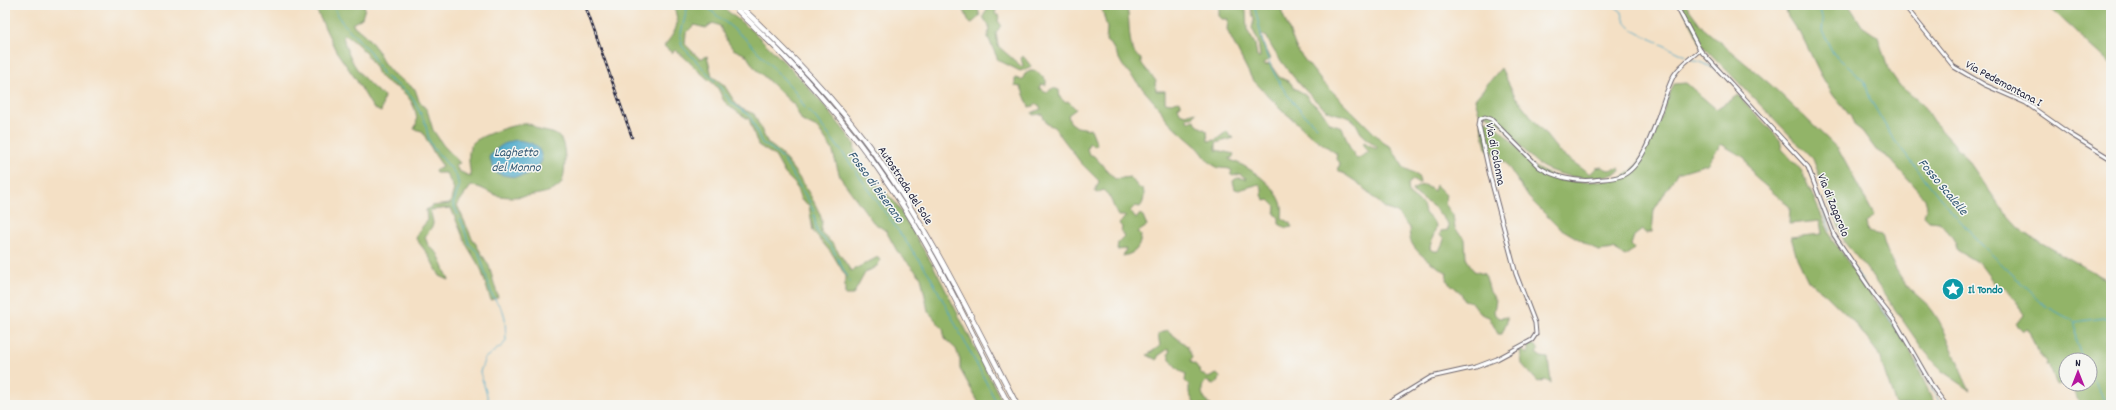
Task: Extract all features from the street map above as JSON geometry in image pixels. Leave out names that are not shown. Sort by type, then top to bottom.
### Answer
[{"type":"highway","name":"Autostrada del Sole","points":[[732,5],[812,85],[839,116],[872,159],[923,238],[1009,405]]},
{"type":"highway","name":"Autostrada del Sole","points":[[739,5],[816,82],[877,157],[927,236],[1016,405]]},
{"type":"street","name":"Via di Zagarolo","points":[[1676,5],[1700,50],[1808,166],[1834,235],[1875,296],[1896,323],[1934,390],[1946,405]]},
{"type":"street","name":"Via Pedemontana I","points":[[1904,5],[1954,67],[1991,88],[2026,103],[2070,134],[2111,160]]},
{"type":"street","name":"Via di Colonna","points":[[1384,405],[1431,376],[1476,367],[1498,359],[1532,340],[1536,334],[1536,326],[1516,274],[1490,176],[1479,124],[1481,118],[1487,117],[1493,121],[1535,163],[1547,172],[1582,181],[1622,176],[1629,172],[1637,161],[1658,121],[1674,76],[1682,65],[1700,50]]},
{"type":"green space","points":[[314,5],[364,5],[365,8],[362,18],[352,24],[367,37],[392,73],[415,89],[419,101],[427,110],[433,130],[443,145],[460,163],[455,165],[459,171],[471,177],[469,151],[472,144],[482,137],[508,127],[529,124],[539,130],[555,134],[562,140],[565,159],[564,174],[561,184],[556,189],[536,195],[509,197],[496,195],[481,188],[471,186],[457,205],[471,236],[489,266],[498,297],[491,300],[481,269],[466,244],[451,208],[430,210],[433,225],[425,237],[428,245],[438,254],[449,280],[440,276],[427,253],[416,239],[418,232],[427,221],[426,210],[432,206],[450,204],[454,189],[446,173],[436,173],[435,170],[441,168],[442,165],[422,131],[414,129],[417,120],[415,110],[407,96],[382,78],[364,51],[343,34],[348,52],[357,69],[377,91],[384,96],[381,112],[373,108],[355,78],[336,51]]},
{"type":"green space","points":[[673,5],[720,5],[756,34],[800,78],[828,110],[854,143],[856,157],[870,177],[895,202],[935,269],[1004,405],[980,405],[960,369],[960,360],[956,349],[945,339],[943,329],[928,311],[921,277],[897,251],[886,231],[873,222],[840,177],[832,149],[817,128],[802,121],[794,105],[754,67],[746,55],[733,49],[725,38],[720,26],[713,23],[706,28],[694,25],[686,33],[685,44],[700,59],[707,56],[712,76],[724,85],[736,104],[742,109],[754,114],[768,144],[775,148],[791,166],[808,191],[822,221],[821,233],[833,244],[851,271],[878,257],[880,261],[877,266],[865,273],[853,295],[845,295],[845,275],[833,255],[813,231],[809,205],[801,200],[795,184],[785,174],[775,156],[758,145],[749,119],[726,103],[715,85],[683,56],[675,50],[672,53],[664,46],[672,36],[677,23]]},
{"type":"green space","points":[[962,5],[967,5],[969,8],[974,5],[982,5],[978,9],[980,16],[972,23],[969,22]]},
{"type":"green space","points":[[989,5],[994,5],[996,10],[995,14],[999,16],[998,21],[1001,25],[996,33],[998,46],[1022,67],[1021,58],[1023,56],[1031,66],[1030,68],[1020,71],[998,60],[988,37],[989,26],[983,17]]},
{"type":"green space","points":[[1101,5],[1130,6],[1127,9],[1133,50],[1141,59],[1141,63],[1156,81],[1156,91],[1165,91],[1165,102],[1171,103],[1178,101],[1181,103],[1178,107],[1180,113],[1185,115],[1196,112],[1193,117],[1187,117],[1187,120],[1188,122],[1195,120],[1197,125],[1207,131],[1208,141],[1216,140],[1227,131],[1229,136],[1234,138],[1216,143],[1216,150],[1234,154],[1232,158],[1229,158],[1230,160],[1253,171],[1275,191],[1282,208],[1282,218],[1289,222],[1292,227],[1286,228],[1279,224],[1279,218],[1275,214],[1276,207],[1269,200],[1265,201],[1259,184],[1239,190],[1235,189],[1233,181],[1235,179],[1247,179],[1240,174],[1233,176],[1230,174],[1232,172],[1230,169],[1218,168],[1212,164],[1198,148],[1177,130],[1167,119],[1123,66],[1112,46],[1106,41],[1107,28]]},
{"type":"green space","points":[[1219,5],[1241,5],[1246,11],[1247,30],[1255,44],[1257,57],[1260,57],[1258,41],[1252,28],[1254,20],[1250,5],[1279,5],[1297,50],[1319,78],[1384,143],[1391,147],[1404,168],[1415,173],[1418,177],[1420,183],[1418,184],[1413,180],[1408,184],[1409,194],[1423,205],[1425,213],[1436,225],[1430,247],[1433,251],[1439,251],[1444,240],[1440,235],[1441,231],[1448,230],[1448,224],[1435,208],[1413,192],[1413,190],[1419,186],[1425,185],[1434,191],[1436,185],[1446,195],[1445,204],[1453,215],[1455,229],[1465,239],[1466,258],[1474,271],[1484,274],[1486,277],[1490,292],[1496,300],[1494,311],[1495,315],[1499,318],[1507,317],[1507,322],[1502,334],[1498,334],[1489,317],[1481,314],[1472,302],[1464,300],[1461,293],[1446,280],[1447,273],[1421,255],[1412,243],[1410,229],[1397,213],[1385,208],[1358,183],[1338,170],[1340,163],[1336,158],[1337,154],[1313,137],[1281,109],[1252,79],[1227,30],[1228,19],[1222,19],[1219,16]],"holes":[[[1261,34],[1267,37],[1276,54],[1302,87],[1327,110],[1353,120],[1361,133],[1377,147],[1376,149],[1364,142],[1362,144],[1369,152],[1357,159],[1350,148],[1342,127],[1330,123],[1322,111],[1310,101],[1306,95],[1294,88],[1290,82],[1279,77],[1270,64],[1265,65],[1264,63],[1270,59],[1263,45]]]},
{"type":"green space","points":[[1681,5],[1686,5],[1703,28],[1770,84],[1838,149],[1874,215],[1866,223],[1868,232],[1882,235],[1893,264],[1901,277],[1910,289],[1930,307],[1938,318],[1970,390],[1942,371],[1922,348],[1866,268],[1845,243],[1813,159],[1701,44]]},
{"type":"green space","points":[[1785,5],[1813,5],[1815,7],[1815,5],[1849,5],[1862,26],[1878,37],[1888,69],[1900,86],[1922,104],[1933,121],[1965,156],[2002,209],[2024,233],[2111,282],[2111,337],[2105,342],[2111,352],[2111,405],[2081,405],[2074,392],[2098,392],[2098,352],[2058,352],[2058,386],[2055,384],[2049,366],[2046,366],[2047,362],[2037,351],[2028,329],[2023,331],[2016,324],[2023,315],[2019,304],[2008,290],[1994,283],[1980,264],[1957,250],[1953,238],[1939,222],[1929,221],[1924,216],[1927,206],[1925,199],[1890,159],[1876,150],[1862,131],[1854,125],[1851,117],[1833,95],[1821,75],[1800,32],[1798,32],[1788,17]]},
{"type":"green space","points":[[2047,5],[2111,5],[2111,64]]},
{"type":"green space","points":[[1501,68],[1515,96],[1560,153],[1590,174],[1596,168],[1602,167],[1608,170],[1619,168],[1620,171],[1598,178],[1580,178],[1550,170],[1541,166],[1534,160],[1496,121],[1479,113],[1475,99]]},
{"type":"green space","points":[[1030,71],[1036,71],[1046,80],[1046,85],[1041,84],[1039,88],[1047,92],[1053,88],[1059,90],[1060,98],[1065,102],[1068,101],[1076,109],[1068,115],[1070,122],[1077,127],[1091,129],[1097,144],[1095,146],[1089,143],[1087,149],[1089,154],[1094,156],[1115,179],[1130,177],[1139,188],[1143,189],[1144,198],[1140,207],[1135,206],[1130,211],[1136,219],[1140,214],[1143,216],[1147,226],[1138,232],[1141,235],[1140,243],[1131,253],[1123,256],[1126,249],[1117,250],[1118,242],[1124,236],[1121,232],[1122,227],[1119,224],[1126,216],[1118,216],[1111,199],[1103,190],[1097,193],[1095,192],[1099,181],[1081,163],[1054,127],[1047,124],[1042,114],[1033,115],[1032,113],[1041,109],[1039,105],[1035,104],[1034,106],[1029,107],[1021,87],[1015,86],[1015,78],[1022,80],[1025,74]]},
{"type":"green space","points":[[1686,83],[1716,109],[1738,95],[1780,140],[1782,149],[1801,170],[1833,241],[1908,347],[1935,405],[1896,405],[1878,353],[1853,321],[1824,293],[1808,281],[1797,258],[1791,237],[1822,234],[1820,221],[1789,224],[1790,207],[1755,177],[1745,158],[1721,144],[1707,164],[1677,173],[1654,210],[1652,232],[1647,233],[1642,230],[1634,236],[1631,245],[1634,249],[1625,256],[1613,249],[1599,251],[1558,227],[1529,198],[1506,163],[1486,148],[1481,124],[1483,121],[1487,120],[1517,147],[1526,159],[1545,173],[1566,180],[1581,182],[1617,179],[1632,171],[1640,161],[1647,149],[1674,84]]},
{"type":"green space","points":[[1167,330],[1187,346],[1192,357],[1190,361],[1196,365],[1201,373],[1208,378],[1217,374],[1220,377],[1219,381],[1213,384],[1206,381],[1202,387],[1202,394],[1211,405],[1195,405],[1189,393],[1189,385],[1185,381],[1186,374],[1180,371],[1173,363],[1168,354],[1170,350],[1168,349],[1158,356],[1157,360],[1147,355],[1160,346],[1158,334]]},
{"type":"green space","points":[[1532,344],[1539,349],[1536,353],[1541,357],[1548,358],[1551,383],[1545,380],[1538,382],[1522,364],[1520,350],[1528,354],[1528,345]]},
{"type":"water","name":"Laghetto del Monno","points":[[516,140],[531,143],[537,147],[540,151],[542,161],[533,171],[522,176],[516,177],[496,173],[489,157],[501,146]]},
{"type":"waterway","points":[[333,5],[341,21],[370,52],[383,75],[406,91],[413,99],[425,122],[429,140],[433,148],[457,177],[459,187],[453,204],[463,225],[469,244],[479,253],[492,295],[503,311],[505,318],[506,341],[503,345],[485,358],[480,372],[490,405]]},
{"type":"waterway","points":[[688,5],[680,37],[682,46],[717,83],[731,102],[750,116],[762,143],[772,149],[784,161],[809,201],[813,210],[817,232],[831,246],[850,282]]},
{"type":"waterway","name":"Fosso di Biserano","points":[[704,5],[746,39],[795,91],[805,108],[815,117],[845,156],[929,274],[998,405]]},
{"type":"waterway","points":[[1254,5],[1265,50],[1276,77],[1301,112],[1317,127]]},
{"type":"waterway","points":[[1613,5],[1622,12],[1626,23],[1630,28],[1658,42]]},
{"type":"waterway","name":"Fosso Scalelle","points":[[1819,5],[1823,22],[1822,31],[1833,53],[1865,82],[1870,99],[1892,137],[1940,198],[1980,243],[2044,305],[2075,322],[2103,318],[2111,321]]},
{"type":"waterway","points":[[1661,44],[1688,57]]},
{"type":"waterway","points":[[1692,59],[1714,68]]},
{"type":"waterway","points":[[1821,206],[1831,231]]},
{"type":"waterway","points":[[1833,236],[1862,280]]},
{"type":"waterway","points":[[1879,303],[1904,340]]},
{"type":"waterway","points":[[2075,322],[2076,342],[2080,352]]},
{"type":"waterway","points":[[1917,362],[1941,405]]},
{"type":"waterway","points":[[2098,389],[2107,405]]},
{"type":"railway","points":[[585,5],[632,137]]},
{"type":"place","name":"Il Tondo","points":[[1953,289]]}]
